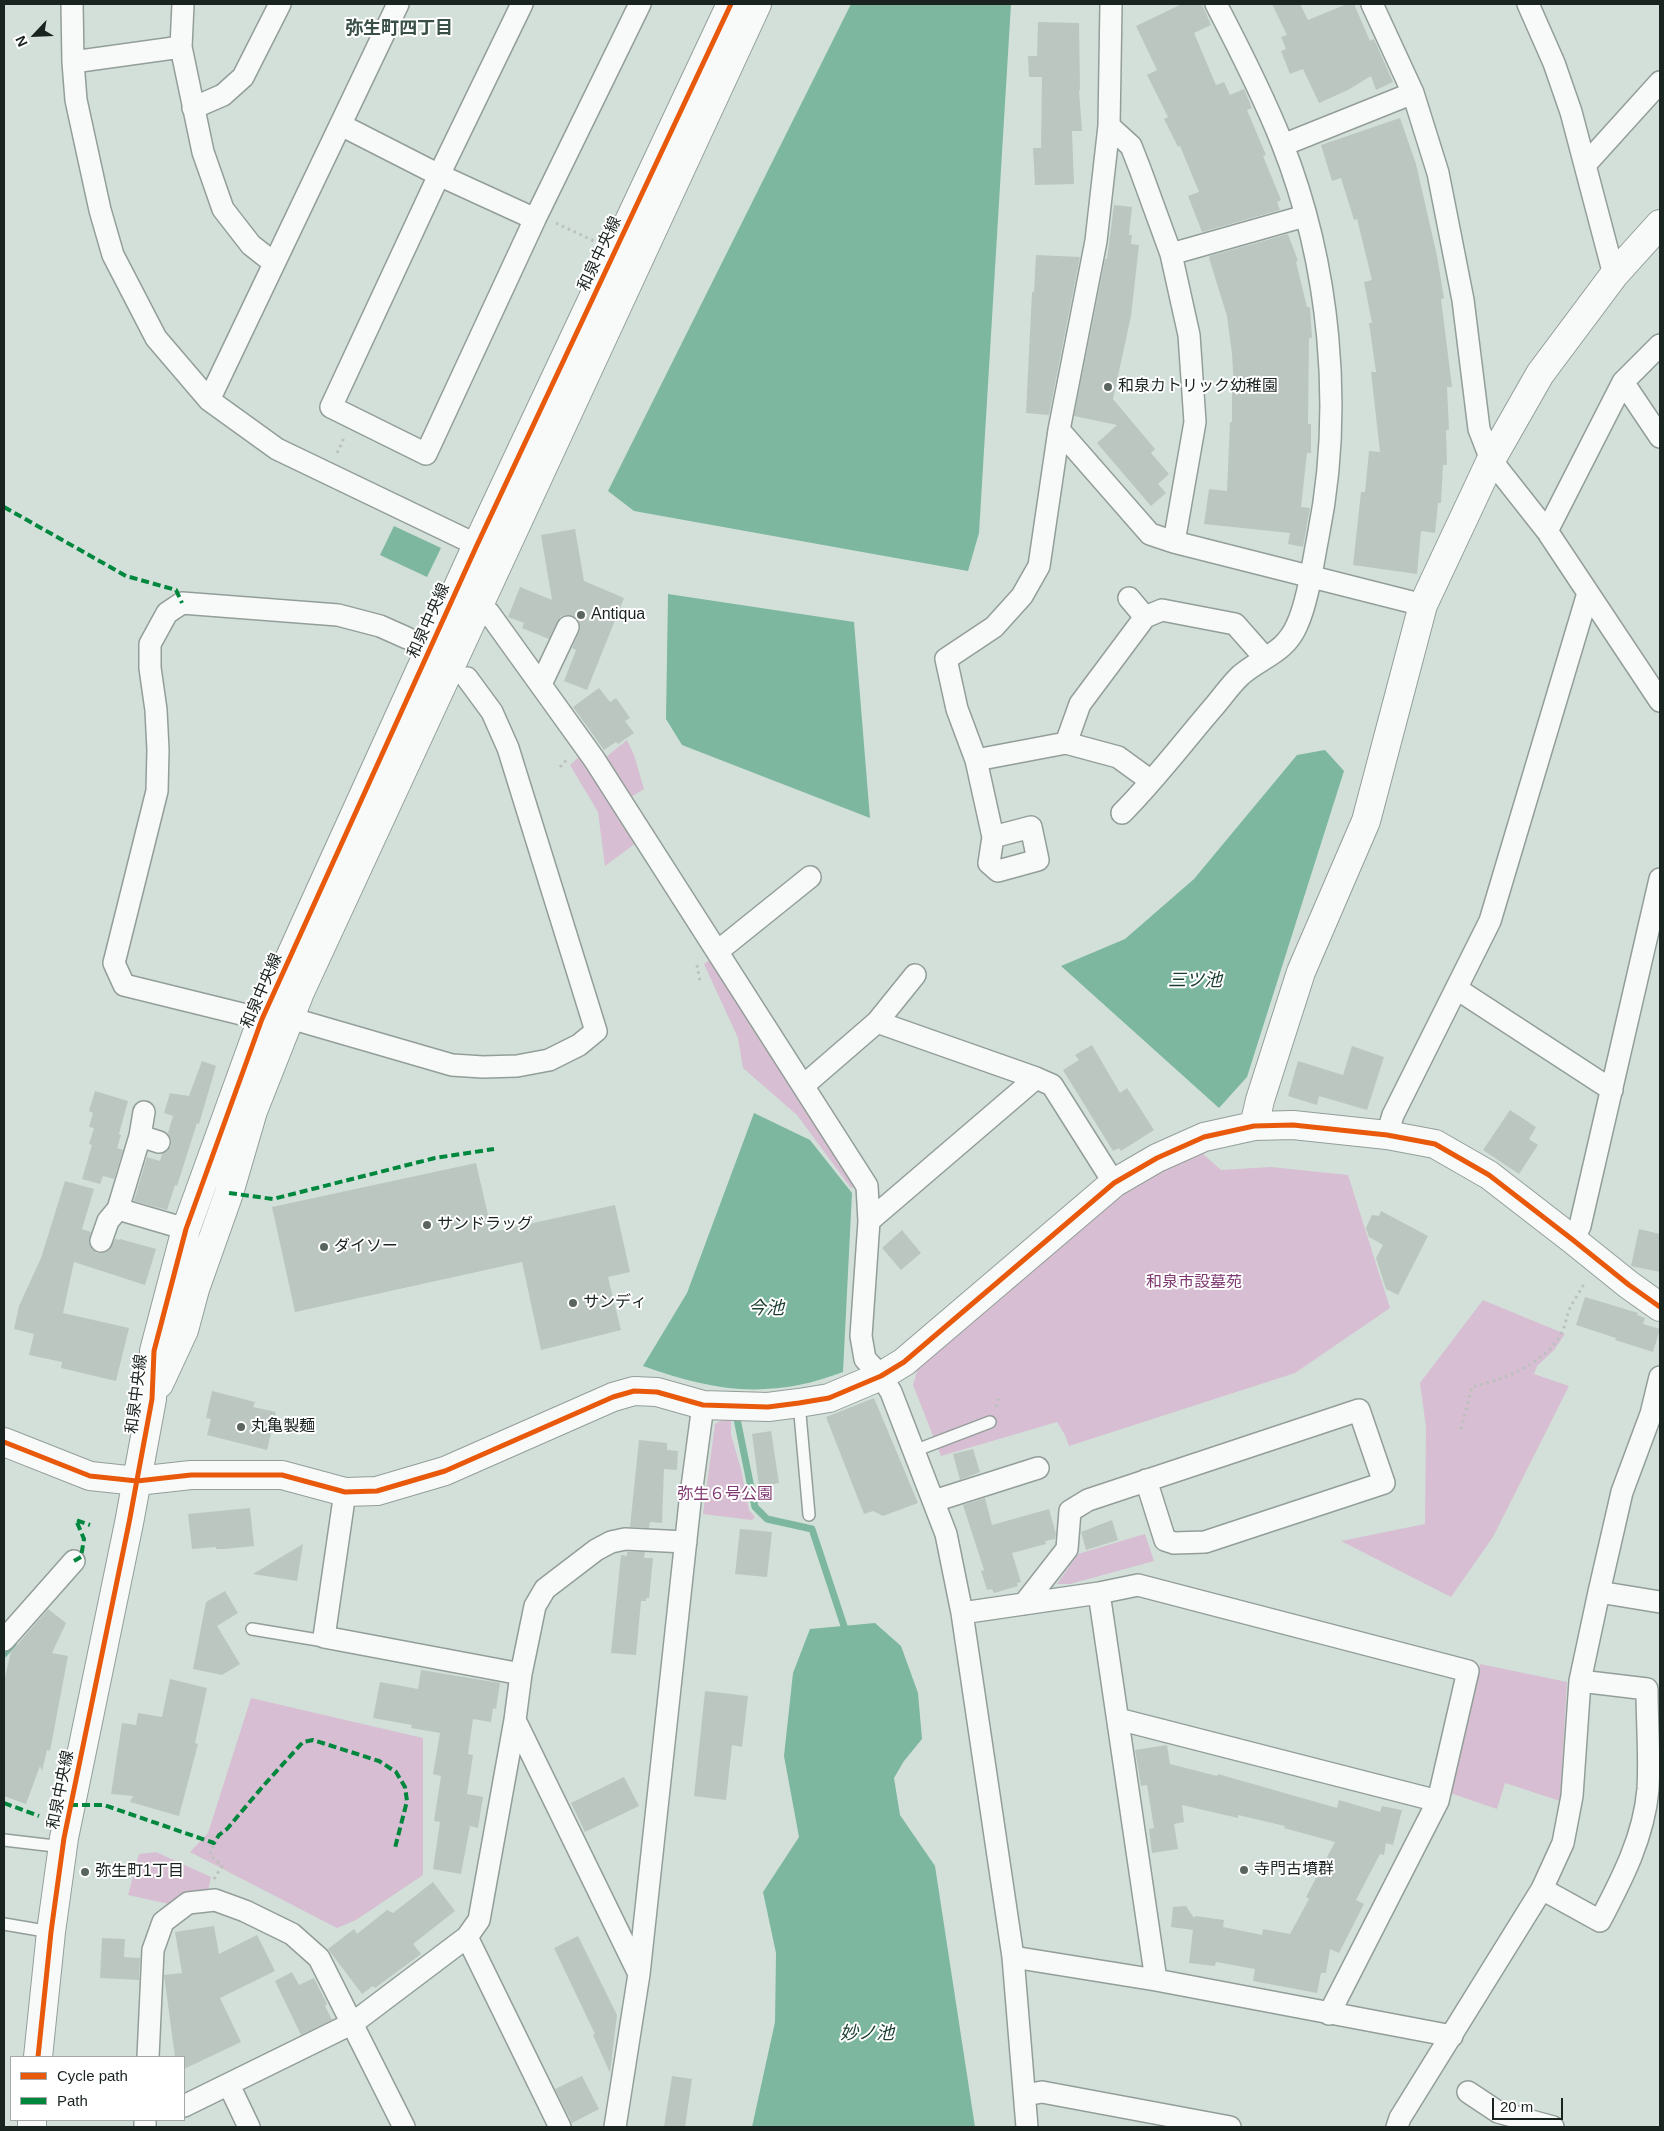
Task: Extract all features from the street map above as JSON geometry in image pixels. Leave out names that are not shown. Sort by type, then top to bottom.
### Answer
[{"type":"street","points":[[72,4],[76,100],[100,210],[113,255],[156,338],[209,400],[277,449],[477,545]]},
{"type":"street","points":[[184,4],[181,47],[203,152],[223,209],[251,245],[274,262]]},
{"type":"street","points":[[193,108],[223,95],[243,77],[280,4]]},
{"type":"street","points":[[209,400],[398,4]]},
{"type":"street","points":[[522,4],[439,175],[331,407],[426,454],[536,217],[640,4]]},
{"type":"street","name":"和泉中央線","points":[[38,2056],[51,1932],[63,1846],[137,1481],[152,1399],[154,1352],[186,1230],[262,1019],[477,545],[731,4]]},
{"type":"street","name":"和泉中央線","points":[[152,1399],[184,1330],[194,1289],[229,1193],[253,1111],[300,992],[757,4]]},
{"type":"street","points":[[993,837],[976,760],[957,708],[946,659],[994,627],[1022,596],[1039,566],[1059,430],[1096,241],[1109,126],[1111,4]]},
{"type":"street","points":[[1122,813],[1141,794],[1240,676],[1283,647],[1297,625],[1310,576],[1325,502],[1331,420],[1327,325],[1311,235],[1283,145],[1251,71],[1216,4]]},
{"type":"street","points":[[1372,4],[1413,93],[1438,173],[1463,300],[1479,429],[1490,460],[1547,531],[1660,701]]},
{"type":"street","points":[[1528,4],[1554,63],[1571,112],[1614,275]]},
{"type":"street","points":[[73,62],[181,47]]},
{"type":"street","points":[[1585,165],[1660,82]]},
{"type":"street","points":[[1283,145],[1413,93]]},
{"type":"street","points":[[341,125],[439,175],[536,217]]},
{"type":"street","points":[[1109,126],[1132,146],[1171,254],[1189,335],[1195,422],[1174,542]]},
{"type":"street","points":[[1171,254],[1305,216]]},
{"type":"street","points":[[1254,1126],[1260,1100],[1301,972],[1366,821],[1424,605],[1490,460],[1540,374],[1614,275],[1660,224]]},
{"type":"street","points":[[1547,531],[1623,382],[1660,345]]},
{"type":"street","points":[[1623,382],[1660,437]]},
{"type":"street","points":[[1059,430],[1150,534],[1174,542],[1424,605]]},
{"type":"street","points":[[1387,1135],[1393,1115],[1490,921],[1588,593]]},
{"type":"street","points":[[1128,598],[1145,617]]},
{"type":"street","points":[[262,1019],[124,985],[114,963],[157,791],[158,750],[156,710],[150,668],[150,644],[167,613],[182,603],[338,616],[380,626],[407,638]]},
{"type":"street","points":[[478,604],[489,613],[594,759],[867,1186],[869,1220],[861,1336],[865,1359],[881,1376],[891,1392],[946,1534],[962,1612],[1013,1957],[1028,2127]]},
{"type":"street","points":[[1066,743],[1080,704],[1145,617],[1162,610],[1234,624],[1265,658]]},
{"type":"street","points":[[541,684],[568,627]]},
{"type":"street","points":[[290,1018],[420,1057],[452,1065],[468,1066],[517,1066],[549,1060],[579,1045],[596,1031],[508,748],[492,712],[467,678]]},
{"type":"street","points":[[976,760],[1066,743],[1118,757],[1151,781]]},
{"type":"street","points":[[718,952],[810,877]]},
{"type":"street","points":[[1573,1240],[1579,1230],[1660,879]]},
{"type":"street","points":[[803,1086],[877,1022],[915,975]]},
{"type":"street","points":[[1457,989],[1612,1090]]},
{"type":"street","points":[[877,1022],[1052,1085],[1114,1183]]},
{"type":"street","points":[[869,1220],[1036,1078]]},
{"type":"street","points":[[101,1241],[108,1220],[118,1209],[149,1139],[144,1112]]},
{"type":"street","points":[[4,1442],[90,1476],[137,1481],[191,1475],[282,1475],[345,1492],[377,1491],[445,1471],[634,1390],[658,1392],[703,1404],[768,1407],[799,1404],[829,1398],[881,1376],[904,1362],[1114,1183],[1157,1158],[1204,1137],[1254,1126],[1293,1125],[1387,1135],[1435,1144],[1489,1175],[1660,1308]]},
{"type":"street","points":[[118,1209],[186,1230]]},
{"type":"street","points":[[1397,2127],[1400,2118],[1542,1889],[1563,1843],[1572,1796],[1580,1681],[1622,1492],[1650,1414],[1660,1377]]},
{"type":"street","points":[[615,2127],[639,1974],[703,1404]]},
{"type":"street","points":[[1024,1604],[1067,1549],[1070,1510],[1088,1500],[1146,1480],[1359,1410],[1384,1483],[1205,1542],[1174,1543],[1165,1540],[1146,1480]]},
{"type":"street","points":[[934,1501],[1038,1468]]},
{"type":"street","points":[[345,1492],[324,1637],[520,1674]]},
{"type":"street","points":[[185,2106],[353,2023],[466,1937],[479,1920],[514,1720],[520,1674],[535,1606],[545,1589],[596,1550],[611,1542],[625,1539],[686,1542]]},
{"type":"street","points":[[4,1640],[74,1561]]},
{"type":"street","points":[[962,1612],[1099,1593],[1138,1585],[1468,1671],[1438,1800],[1329,2014]]},
{"type":"street","points":[[1599,1592],[1660,1602]]},
{"type":"street","points":[[1099,1593],[1156,1980]]},
{"type":"street","points":[[1542,1889],[1600,1921],[1629,1866],[1641,1826],[1648,1789],[1646,1689],[1580,1681]]},
{"type":"street","points":[[1118,1718],[1438,1800]]},
{"type":"street","points":[[514,1720],[639,1974]]},
{"type":"street","points":[[148,2056],[153,1950],[163,1922],[188,1903],[215,1900],[245,1911],[292,1934],[320,1958],[404,2127]]},
{"type":"street","points":[[466,1937],[560,2127]]},
{"type":"street","points":[[1013,1957],[1156,1980],[1452,2036]]},
{"type":"street","points":[[228,2085],[249,2127]]},
{"type":"street","points":[[1025,2095],[1042,2092],[1230,2127]]},
{"type":"street","points":[[1468,2092],[1498,2112],[1523,2123],[1553,2127]]},
{"type":"lane","points":[[799,1404],[809,1515]]},
{"type":"lane","points":[[914,1450],[990,1422]]},
{"type":"lane","points":[[252,1629],[318,1640],[324,1637]]},
{"type":"lane","points":[[4,1840],[63,1846]]},
{"type":"lane","points":[[4,1924],[51,1932]]},
{"type":"path","points":[[536,217],[595,242]]},
{"type":"path","points":[[327,474],[353,418]]},
{"type":"path","points":[[1461,1428],[1472,1388],[1494,1382],[1532,1364],[1550,1349],[1562,1332],[1568,1311],[1598,1260]]},
{"type":"path","points":[[209,1901],[213,1880],[222,1866],[210,1855],[214,1843]]},
{"type":"green space","points":[[627,740],[634,755],[644,789],[631,797],[606,757]]},
{"type":"green space","points":[[579,757],[636,843],[605,866],[598,812],[570,765]]},
{"type":"green space","points":[[711,959],[856,1186],[851,1188],[797,1115],[743,1068],[738,1038],[704,964]]},
{"type":"green space","name":"和泉市設墓苑","points":[[1203,1154],[1221,1170],[1271,1167],[1348,1175],[1390,1308],[1295,1373],[1069,1446],[1057,1422],[941,1456],[913,1385],[918,1368],[1007,1294],[1004,1291],[1126,1187],[1158,1171]]},
{"type":"green space","points":[[1483,1300],[1565,1334],[1554,1350],[1537,1366],[1534,1374],[1569,1386],[1493,1537],[1451,1597],[1341,1541],[1425,1524],[1426,1427],[1420,1383]]},
{"type":"green space","name":"弥生６号公園","points":[[726,1418],[731,1419],[731,1435],[741,1469],[749,1510],[755,1517],[752,1520],[703,1514],[715,1424]]},
{"type":"green space","points":[[1145,1534],[1154,1561],[1070,1584],[1057,1584],[1078,1554]]},
{"type":"green space","points":[[1480,1664],[1567,1682],[1560,1801],[1505,1783],[1497,1809],[1450,1793]]},
{"type":"green space","points":[[251,1698],[423,1738],[423,1875],[356,1920],[337,1928],[190,1852],[208,1833]]},
{"type":"green space","points":[[156,1852],[211,1877],[208,1891],[179,1897],[169,1904],[128,1895],[139,1854]]},
{"type":"water","points":[[851,4],[1011,4],[979,533],[968,571],[634,511],[608,491]]},
{"type":"water","points":[[394,526],[441,548],[427,577],[380,555]]},
{"type":"water","points":[[668,594],[854,622],[870,818],[682,745],[666,719]]},
{"type":"water","name":"三ツ池","points":[[1325,750],[1344,771],[1247,1077],[1219,1108],[1061,966],[1125,939],[1194,879],[1297,755]]},
{"type":"water","name":"今池","points":[[754,1113],[810,1140],[852,1193],[843,1372],[799,1385],[778,1388],[738,1389],[682,1379],[643,1366],[687,1293]]},
{"type":"water","name":"妙ノ池","points":[[875,1623],[901,1646],[918,1693],[922,1739],[904,1761],[894,1778],[900,1815],[935,1866],[975,2127],[752,2127],[775,2022],[776,1953],[763,1892],[799,1837],[784,1756],[793,1673],[810,1629]]},
{"type":"building","points":[[1182,4],[1202,4],[1211,25],[1194,33],[1216,85],[1224,82],[1230,95],[1244,89],[1252,108],[1247,110],[1266,155],[1263,156],[1281,200],[1277,202],[1280,210],[1202,232],[1188,196],[1199,192],[1180,146],[1178,147],[1164,119],[1168,117],[1147,75],[1157,70],[1136,26]]},
{"type":"building","points":[[1272,4],[1300,4],[1308,20],[1347,4],[1354,4],[1370,41],[1374,39],[1393,82],[1376,90],[1371,76],[1348,90],[1319,103],[1303,69],[1290,74],[1281,51],[1286,49],[1281,37],[1287,35]]},
{"type":"building","points":[[1038,22],[1079,23],[1079,90],[1082,131],[1072,131],[1074,184],[1035,185],[1033,148],[1041,148],[1042,77],[1029,77],[1028,56],[1037,56]]},
{"type":"building","points":[[1400,118],[1416,164],[1437,256],[1444,298],[1441,299],[1452,387],[1447,387],[1449,430],[1446,430],[1447,465],[1443,465],[1441,503],[1438,503],[1435,533],[1421,531],[1417,574],[1353,565],[1361,492],[1365,492],[1369,451],[1380,452],[1371,372],[1376,372],[1369,323],[1372,323],[1364,282],[1372,280],[1357,219],[1354,220],[1341,178],[1332,181],[1321,145]]},
{"type":"building","points":[[1114,205],[1132,207],[1129,235],[1132,235],[1131,244],[1139,245],[1131,316],[1113,399],[1155,449],[1151,453],[1169,474],[1158,484],[1166,493],[1151,506],[1097,443],[1117,425],[1074,416],[1105,259],[1107,259]]},
{"type":"building","points":[[1288,234],[1298,261],[1296,262],[1307,307],[1310,307],[1312,338],[1309,338],[1308,424],[1311,424],[1311,453],[1307,453],[1301,507],[1310,508],[1303,547],[1288,544],[1290,533],[1204,524],[1209,489],[1227,491],[1230,422],[1232,422],[1232,388],[1234,388],[1227,316],[1209,258],[1210,256]]},
{"type":"building","points":[[1036,255],[1080,257],[1049,415],[1026,413],[1032,292],[1034,292]]},
{"type":"building","points":[[575,529],[584,581],[624,598],[587,690],[564,681],[576,650],[572,648],[579,632],[578,620],[567,615],[561,616],[549,639],[522,628],[524,623],[508,617],[520,587],[552,600],[541,535]]},
{"type":"building","points":[[599,688],[610,702],[616,698],[630,718],[625,721],[634,733],[618,744],[616,742],[604,750],[573,707]]},
{"type":"building","points":[[1092,1045],[1120,1093],[1127,1088],[1154,1130],[1121,1151],[1119,1148],[1113,1151],[1063,1070],[1079,1060],[1075,1055]]},
{"type":"building","points":[[1352,1046],[1384,1057],[1367,1110],[1319,1096],[1317,1105],[1288,1096],[1298,1061],[1343,1075]]},
{"type":"building","points":[[202,1061],[216,1066],[199,1124],[197,1123],[177,1186],[175,1185],[167,1210],[134,1201],[147,1157],[160,1161],[162,1154],[171,1146],[168,1133],[173,1116],[164,1113],[170,1093],[189,1096]]},
{"type":"building","points":[[95,1091],[128,1101],[117,1148],[123,1150],[114,1179],[103,1176],[100,1184],[82,1179],[92,1145],[89,1144],[94,1128],[89,1127],[93,1113],[89,1111]]},
{"type":"building","points":[[1510,1110],[1536,1127],[1529,1139],[1538,1145],[1519,1174],[1483,1150]]},
{"type":"building","points":[[476,1163],[492,1232],[615,1205],[630,1272],[608,1277],[621,1330],[541,1350],[522,1262],[295,1312],[272,1207]]},
{"type":"building","points":[[65,1181],[94,1189],[82,1229],[91,1232],[89,1243],[97,1253],[104,1253],[109,1250],[115,1239],[156,1249],[145,1285],[74,1262],[63,1313],[129,1328],[116,1381],[61,1368],[62,1362],[29,1355],[34,1334],[14,1329],[19,1306],[41,1258]]},
{"type":"building","points":[[1381,1211],[1428,1236],[1398,1295],[1386,1289],[1376,1258],[1383,1245],[1369,1237],[1366,1228],[1372,1215],[1379,1216]]},
{"type":"building","points":[[1639,1229],[1660,1234],[1660,1272],[1631,1266]]},
{"type":"building","points":[[902,1230],[921,1253],[901,1270],[882,1248]]},
{"type":"building","points":[[1585,1297],[1638,1313],[1637,1315],[1645,1318],[1643,1324],[1660,1329],[1653,1352],[1576,1325]]},
{"type":"building","name":"丸亀製麺","points":[[212,1391],[255,1402],[253,1407],[276,1412],[267,1450],[207,1435],[211,1419],[206,1418]]},
{"type":"building","points":[[874,1398],[918,1503],[883,1516],[873,1511],[864,1514],[826,1417]]},
{"type":"building","points":[[771,1431],[779,1483],[759,1486],[752,1434]]},
{"type":"building","points":[[639,1440],[667,1443],[667,1450],[678,1451],[677,1470],[664,1469],[662,1523],[650,1522],[649,1528],[630,1527]]},
{"type":"building","points":[[973,1449],[980,1472],[960,1480],[953,1454]]},
{"type":"building","points":[[985,1498],[992,1525],[1049,1509],[1056,1534],[1055,1539],[1045,1541],[1046,1544],[1012,1553],[1021,1582],[1017,1583],[1018,1586],[994,1593],[992,1589],[987,1590],[981,1571],[984,1570],[963,1505]]},
{"type":"building","points":[[250,1508],[254,1546],[224,1549],[216,1549],[216,1547],[192,1549],[188,1514]]},
{"type":"building","points":[[1112,1520],[1118,1540],[1086,1550],[1081,1532]]},
{"type":"building","points":[[740,1529],[772,1532],[767,1577],[735,1574]]},
{"type":"building","points":[[303,1544],[297,1581],[253,1574]]},
{"type":"building","points":[[627,1552],[645,1552],[644,1558],[653,1558],[649,1598],[646,1598],[646,1601],[641,1601],[636,1655],[611,1653],[621,1555],[627,1556]]},
{"type":"building","points":[[225,1591],[238,1613],[217,1626],[240,1664],[222,1675],[193,1669],[206,1602]]},
{"type":"building","points":[[48,1609],[66,1623],[52,1653],[68,1656],[50,1751],[47,1750],[42,1771],[40,1766],[26,1804],[4,1796],[4,1681],[11,1652]]},
{"type":"building","points":[[421,1670],[500,1683],[496,1709],[493,1708],[491,1722],[473,1719],[468,1754],[473,1755],[467,1794],[483,1797],[478,1828],[470,1826],[461,1874],[433,1869],[440,1822],[434,1821],[441,1776],[433,1774],[440,1733],[411,1728],[412,1725],[373,1718],[380,1682],[418,1689]]},
{"type":"building","points":[[170,1679],[207,1688],[195,1743],[198,1744],[179,1816],[130,1802],[133,1796],[111,1794],[122,1723],[136,1725],[138,1713],[162,1717]]},
{"type":"building","points":[[705,1691],[748,1696],[742,1747],[732,1745],[726,1800],[694,1796]]},
{"type":"building","points":[[1167,1745],[1170,1764],[1217,1776],[1218,1774],[1337,1808],[1339,1800],[1380,1812],[1382,1806],[1402,1810],[1393,1845],[1386,1843],[1384,1855],[1380,1854],[1356,1900],[1364,1904],[1339,1953],[1330,1949],[1326,1973],[1321,1973],[1317,1993],[1253,1981],[1255,1969],[1216,1962],[1215,1966],[1189,1963],[1193,1930],[1171,1927],[1173,1907],[1186,1906],[1194,1918],[1195,1916],[1224,1920],[1223,1927],[1262,1935],[1263,1929],[1290,1934],[1309,1899],[1306,1897],[1335,1842],[1284,1828],[1285,1826],[1238,1815],[1238,1818],[1182,1805],[1184,1822],[1174,1824],[1178,1849],[1152,1853],[1149,1829],[1154,1828],[1147,1785],[1141,1786],[1135,1750]]},
{"type":"building","points":[[624,1777],[639,1806],[585,1832],[571,1803]]},
{"type":"building","points":[[433,1882],[455,1911],[413,1944],[421,1954],[375,1988],[373,1986],[362,1994],[328,1949],[354,1929],[357,1934],[387,1910],[393,1913]]},
{"type":"building","points":[[214,1926],[219,1954],[257,1935],[275,1971],[220,1998],[241,2042],[185,2069],[185,2056],[175,2056],[164,1975],[182,1973],[175,1932]]},
{"type":"building","points":[[578,1936],[617,2015],[610,2073],[593,2035],[595,2034],[554,1948]]},
{"type":"building","points":[[102,1938],[125,1939],[124,1957],[140,1958],[139,1980],[100,1978]]},
{"type":"building","points":[[292,1972],[299,1985],[314,1978],[327,2004],[325,2006],[332,2020],[301,2035],[275,1981]]},
{"type":"building","points":[[582,2076],[599,2109],[572,2123],[555,2089]]},
{"type":"building","points":[[672,2076],[692,2079],[685,2127],[664,2127]]},
{"type":"waterway","points":[[737,1419],[755,1507],[767,1519],[812,1529],[847,1635]]},
{"type":"waterway","points":[[4,1654],[13,1644]]},
{"type":"marked path","points":[[4,507],[126,576],[176,590],[182,603]]},
{"type":"marked path","points":[[229,1193],[273,1199],[435,1158],[494,1149]]},
{"type":"marked path","points":[[74,1561],[81,1557],[84,1539],[76,1520],[90,1525]]},
{"type":"marked path","points":[[70,1805],[104,1805],[214,1843],[219,1835],[227,1829],[303,1742],[313,1740],[379,1761],[396,1772],[405,1787],[407,1801],[395,1848]]},
{"type":"marked path","points":[[4,1803],[39,1816]]},
{"type":"cycle path","points":[[38,2056],[51,1932],[64,1838],[129,1523],[152,1399],[154,1351],[186,1229],[262,1019],[477,545],[731,4]]},
{"type":"cycle path","points":[[4,1442],[90,1476],[137,1481],[191,1475],[282,1475],[345,1492],[377,1491],[445,1471],[613,1397],[634,1391],[657,1392],[703,1405],[768,1407],[829,1398],[881,1376],[904,1362],[1114,1183],[1157,1158],[1204,1137],[1254,1126],[1293,1125],[1387,1135],[1435,1144],[1489,1175],[1629,1285],[1660,1307]]},
{"type":"place","name":"和泉カトリック幼稚園","points":[[1108,387]]},
{"type":"place","name":"Antiqua","points":[[581,615]]},
{"type":"place","name":"サンドラッグ","points":[[427,1225]]},
{"type":"place","name":"ダイソー","points":[[324,1247]]},
{"type":"place","name":"サンディ","points":[[573,1303]]},
{"type":"place","name":"丸亀製麺","points":[[241,1427]]},
{"type":"place","name":"寺門古墳群","points":[[1244,1870]]},
{"type":"place","name":"弥生町1丁目","points":[[85,1872]]},
{"type":"district","name":"弥生町四丁目","points":[[399,29]]}]
